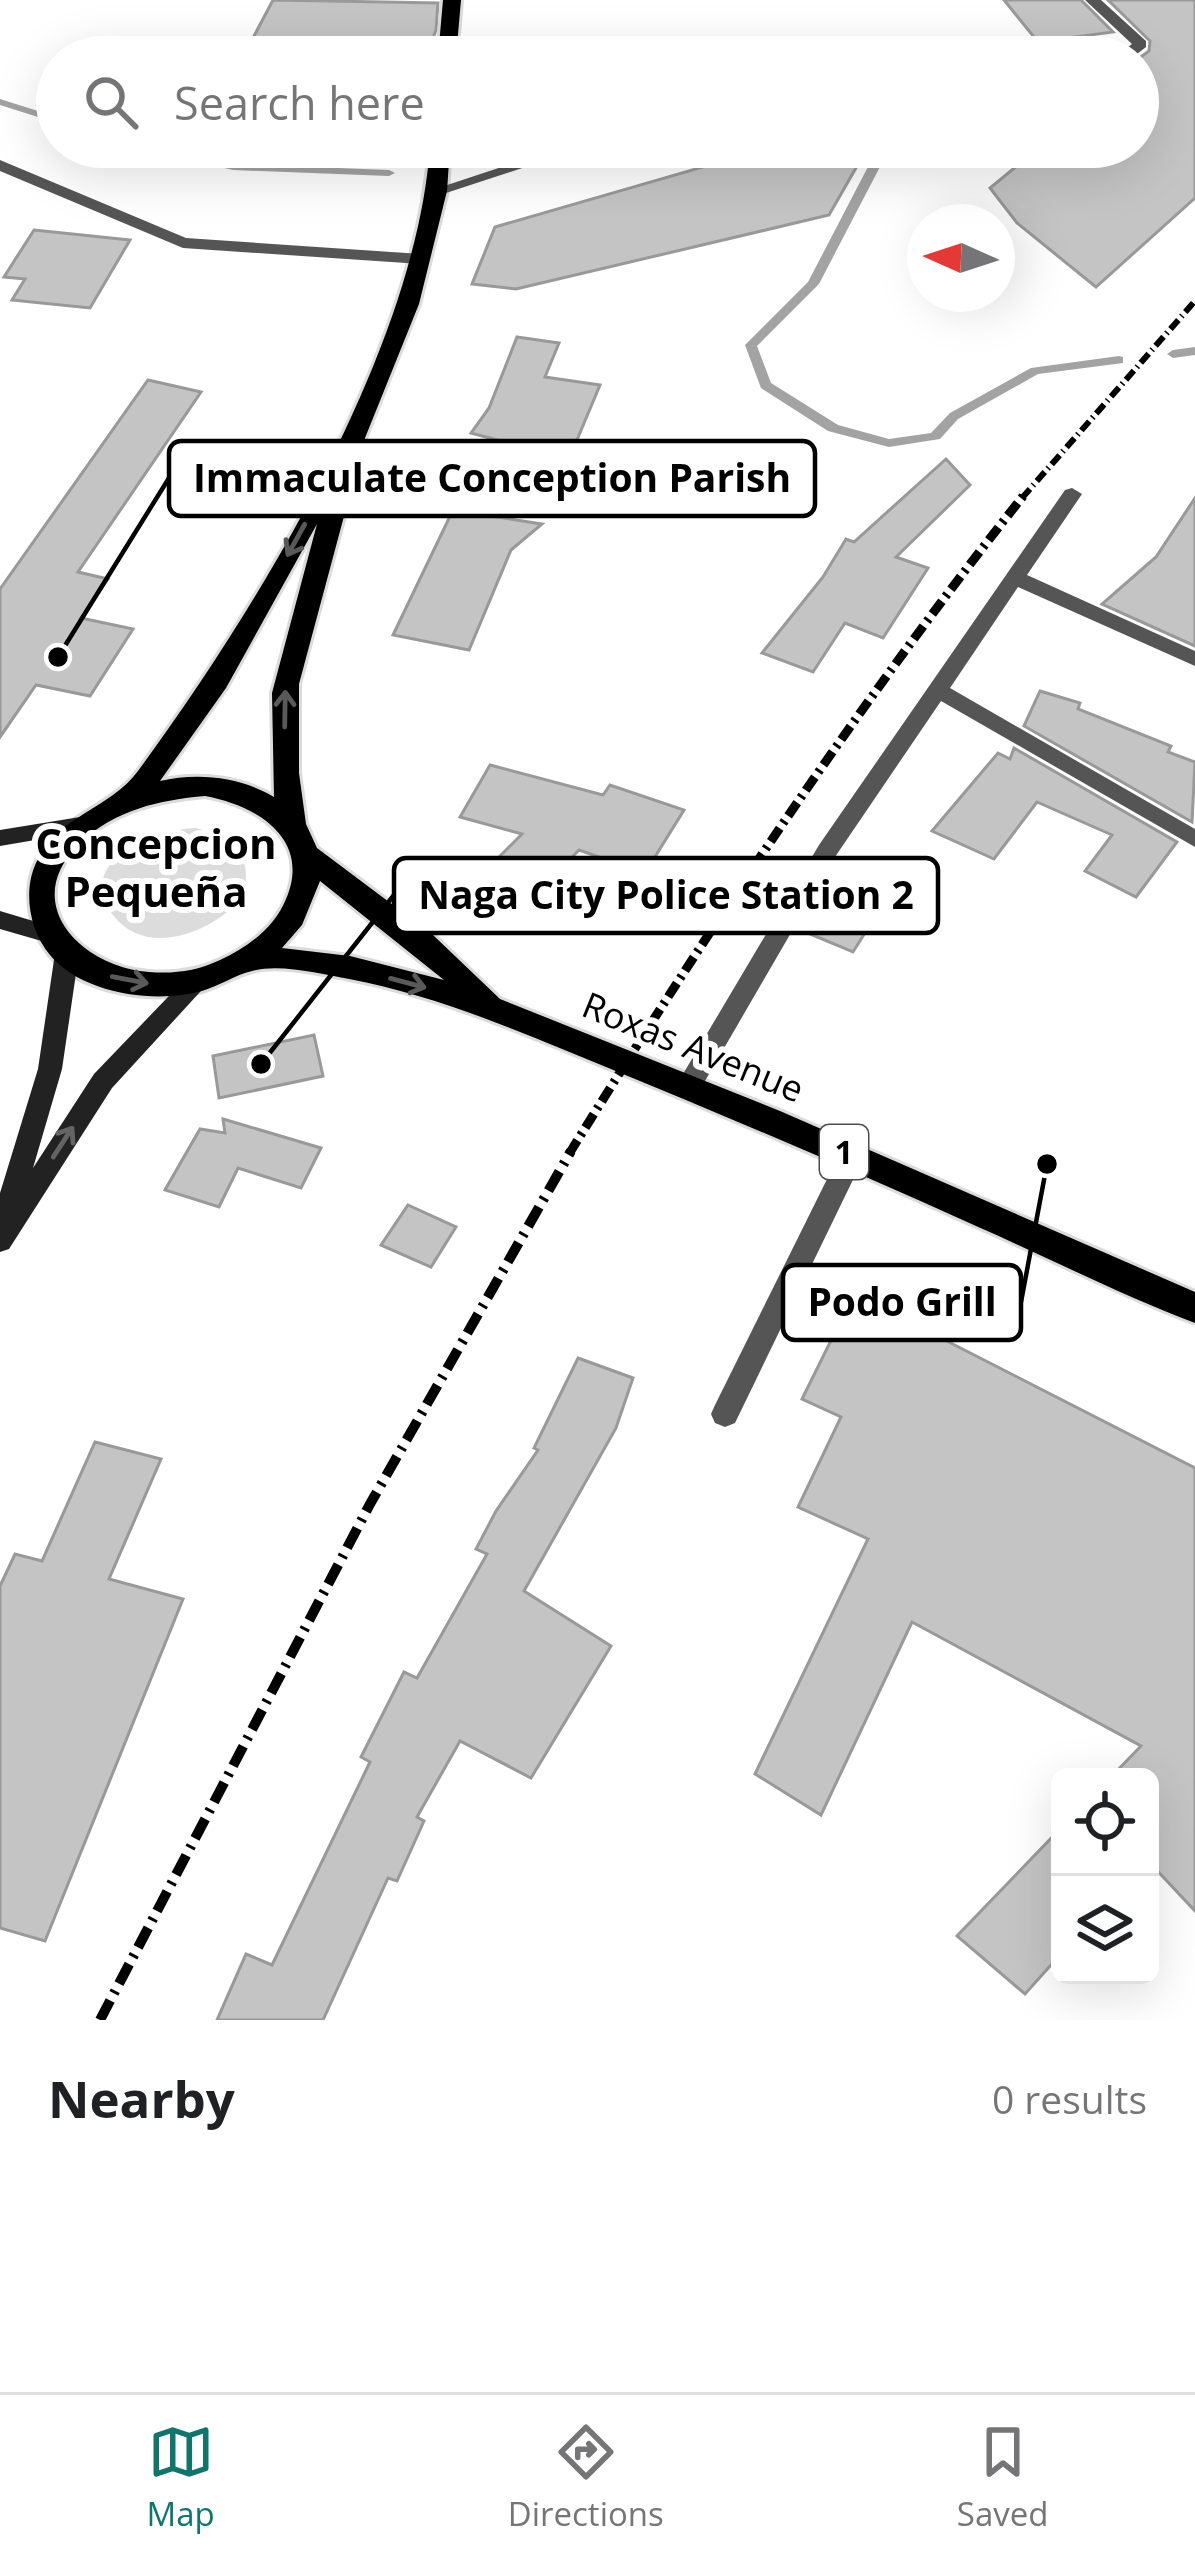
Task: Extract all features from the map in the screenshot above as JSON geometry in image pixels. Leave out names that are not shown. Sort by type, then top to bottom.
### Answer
[{"type":"main road","points":[[449,36],[452,0]]},
{"type":"main road","name":"1","points":[[136,794],[217,682],[353,438],[378,385],[421,260],[439,168]]},
{"type":"main road","name":"1","points":[[291,826],[285,693],[353,438]]},
{"type":"main road","name":"1","points":[[171,786],[238,791],[266,804],[291,826],[305,854],[306,882],[297,909],[279,935],[252,958],[199,980],[161,985],[125,982],[93,971],[59,944],[43,907],[45,878],[58,850],[106,806],[136,794],[171,786]]},
{"type":"main road","points":[[0,838],[80,825]]},
{"type":"main road","name":"Roxas Avenue","points":[[305,854],[423,943],[489,1004]]},
{"type":"main road","points":[[0,920],[59,944],[50,1069],[0,1238]]},
{"type":"main road","name":"Roxas Avenue","points":[[252,958],[315,958],[489,1004],[852,1156],[1195,1308]]},
{"type":"main road","points":[[0,1238],[103,1081],[199,980]]},
{"type":"street","points":[[1092,0],[1132,36]]},
{"type":"street","points":[[0,165],[183,243],[421,260]]},
{"type":"street","points":[[437,191],[511,168]]},
{"type":"street","points":[[689,1086],[827,851],[1072,494]]},
{"type":"street","points":[[1016,578],[1195,659]]},
{"type":"street","points":[[938,690],[1195,839]]},
{"type":"street","points":[[725,1414],[852,1156]]},
{"type":"shaded area","points":[[196,828],[221,837],[238,851],[246,870],[243,896],[216,920],[181,936],[144,936],[127,929],[103,896],[103,879],[111,864],[142,842]]},
{"type":"building","points":[[273,0],[438,3],[434,36],[254,36]]},
{"type":"building","points":[[1004,0],[1081,0],[1113,32],[1083,36],[1033,36]]},
{"type":"building","points":[[1108,0],[1195,0],[1195,198],[1096,287],[1017,223],[1015,204],[1002,204],[990,188],[1014,168],[1159,168],[1159,36],[1145,36]]},
{"type":"building","points":[[699,168],[856,168],[829,215],[516,289],[472,284],[495,227]]},
{"type":"building","points":[[34,230],[130,240],[90,308],[12,300],[25,279],[4,277]]},
{"type":"building","points":[[517,337],[559,343],[545,377],[600,385],[569,459],[471,433],[489,408]]},
{"type":"building","points":[[148,380],[201,392],[78,572],[108,579],[81,618],[133,629],[90,696],[36,685],[0,737],[0,589]]},
{"type":"building","points":[[946,459],[970,485],[896,557],[928,568],[883,638],[845,623],[813,672],[762,653],[823,577],[846,539],[854,542]]},
{"type":"building","points":[[1195,498],[1195,646],[1102,604],[1156,557]]},
{"type":"building","points":[[453,510],[542,524],[511,550],[469,650],[393,635]]},
{"type":"building","points":[[1040,691],[1080,703],[1078,709],[1171,746],[1168,752],[1195,762],[1192,822],[1024,726]]},
{"type":"building","points":[[1014,748],[1177,842],[1136,897],[1085,871],[1112,835],[1037,802],[994,859],[932,831],[998,753],[1010,759]]},
{"type":"building","points":[[490,765],[603,795],[610,785],[684,810],[645,873],[579,850],[512,919],[464,892],[522,834],[460,817]]},
{"type":"building","points":[[819,893],[875,917],[853,952],[798,929]]},
{"type":"building","points":[[314,1035],[323,1076],[219,1098],[213,1056]]},
{"type":"building","points":[[223,1119],[321,1148],[301,1188],[238,1168],[219,1207],[165,1190],[200,1129],[225,1133]]},
{"type":"building","points":[[408,1205],[456,1227],[431,1267],[381,1245]]},
{"type":"building","points":[[852,1298],[939,1337],[1195,1468],[1195,1911],[1159,1873],[1159,1768],[1120,1768],[1141,1746],[912,1622],[821,1815],[755,1774],[868,1539],[798,1507],[841,1417],[802,1399]]},
{"type":"building","points":[[578,1358],[633,1378],[616,1428],[524,1591],[611,1646],[531,1778],[460,1741],[417,1817],[424,1821],[397,1881],[388,1878],[323,2020],[217,2020],[246,1954],[272,1965],[370,1762],[361,1757],[404,1672],[417,1678],[487,1554],[476,1549],[538,1450],[534,1448]]},
{"type":"building","points":[[95,1442],[161,1459],[109,1579],[183,1599],[45,1941],[0,1928],[0,1586],[15,1554],[42,1561]]},
{"type":"building","points":[[1051,1838],[1051,1965],[1025,1994],[957,1936]]},
{"type":"waterway","points":[[0,102],[36,113]]},
{"type":"waterway","points":[[259,168],[389,173]]},
{"type":"waterway","points":[[873,168],[813,284],[751,345],[765,385],[833,428],[889,443],[935,436],[954,416],[1035,371],[1119,360]]},
{"type":"waterway","points":[[1173,354],[1195,351]]},
{"type":"railway","points":[[1022,498],[1195,301]]},
{"type":"railway","points":[[569,1154],[787,817],[1024,495]]},
{"type":"railway","points":[[100,2020],[370,1504],[571,1151]]},
{"type":"place","name":"Immaculate Conception Parish","points":[[58,657]]},
{"type":"place","name":"Naga City Police Station 2","points":[[261,1064]]},
{"type":"place","name":"Podo Grill","points":[[1047,1164]]},
{"type":"district","name":"Concepcion Pequeña","points":[[156,868]]}]
